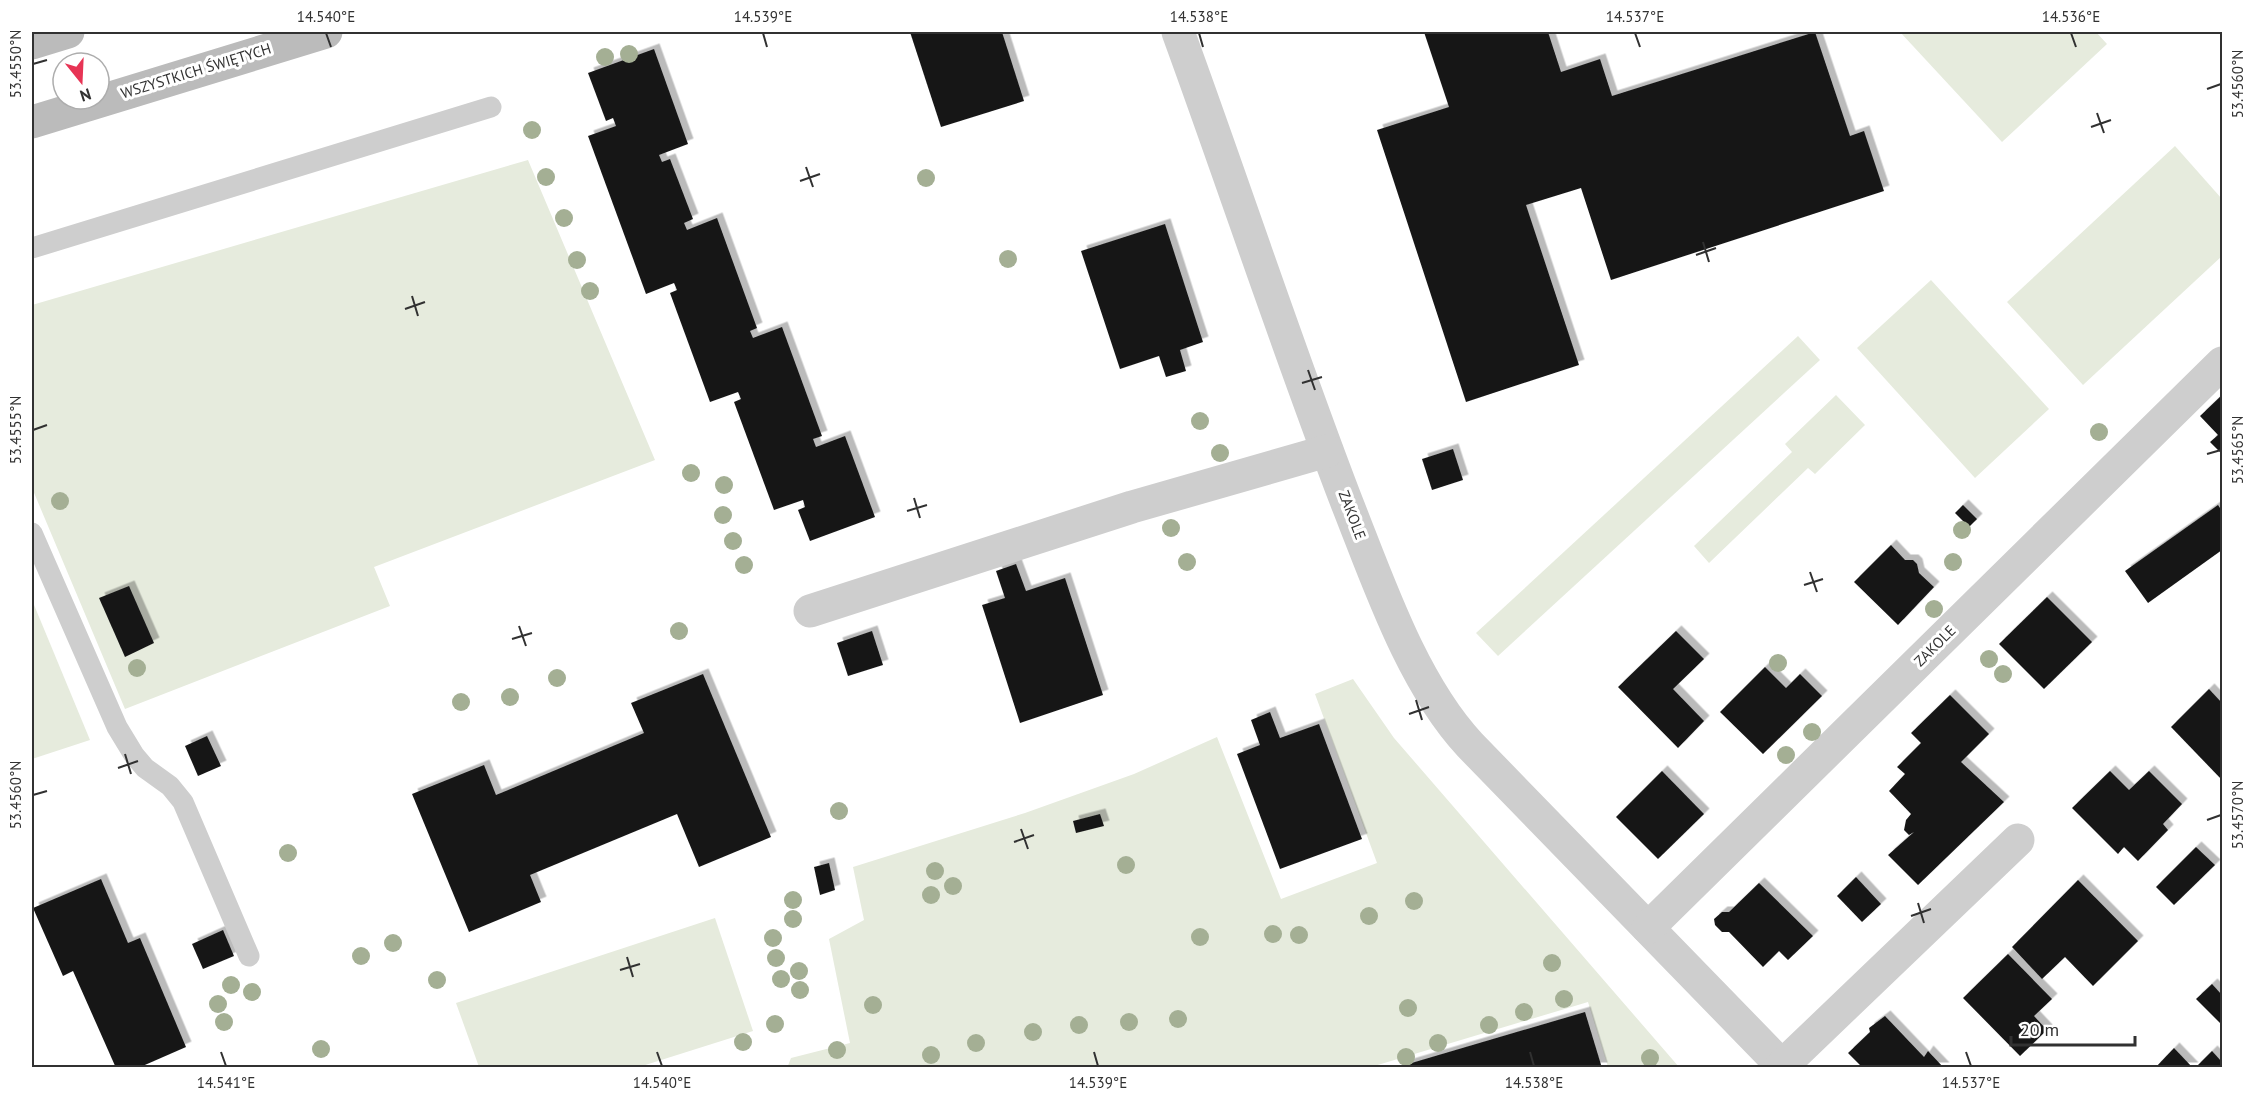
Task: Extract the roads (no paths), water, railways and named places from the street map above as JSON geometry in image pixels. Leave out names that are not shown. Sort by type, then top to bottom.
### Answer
[{"type":"street","points":[[32,43],[68,32]]},
{"type":"street","name":"WSZYSTKICH ŚWIĘTYCH","points":[[32,122],[326,32]]},
{"type":"street","name":"ZAKOLE","points":[[1178,32],[1327,451],[1387,603],[1406,644],[1443,709],[1466,740],[1782,1067],[2018,840]]},
{"type":"street","name":"ZAKOLE","points":[[1648,928],[2223,363]]},
{"type":"street","points":[[810,611],[1132,507],[1327,451]]},
{"type":"lane","points":[[32,248],[491,107]]},
{"type":"lane","points":[[32,533],[117,727],[145,768],[170,786],[183,802],[249,956]]}]
